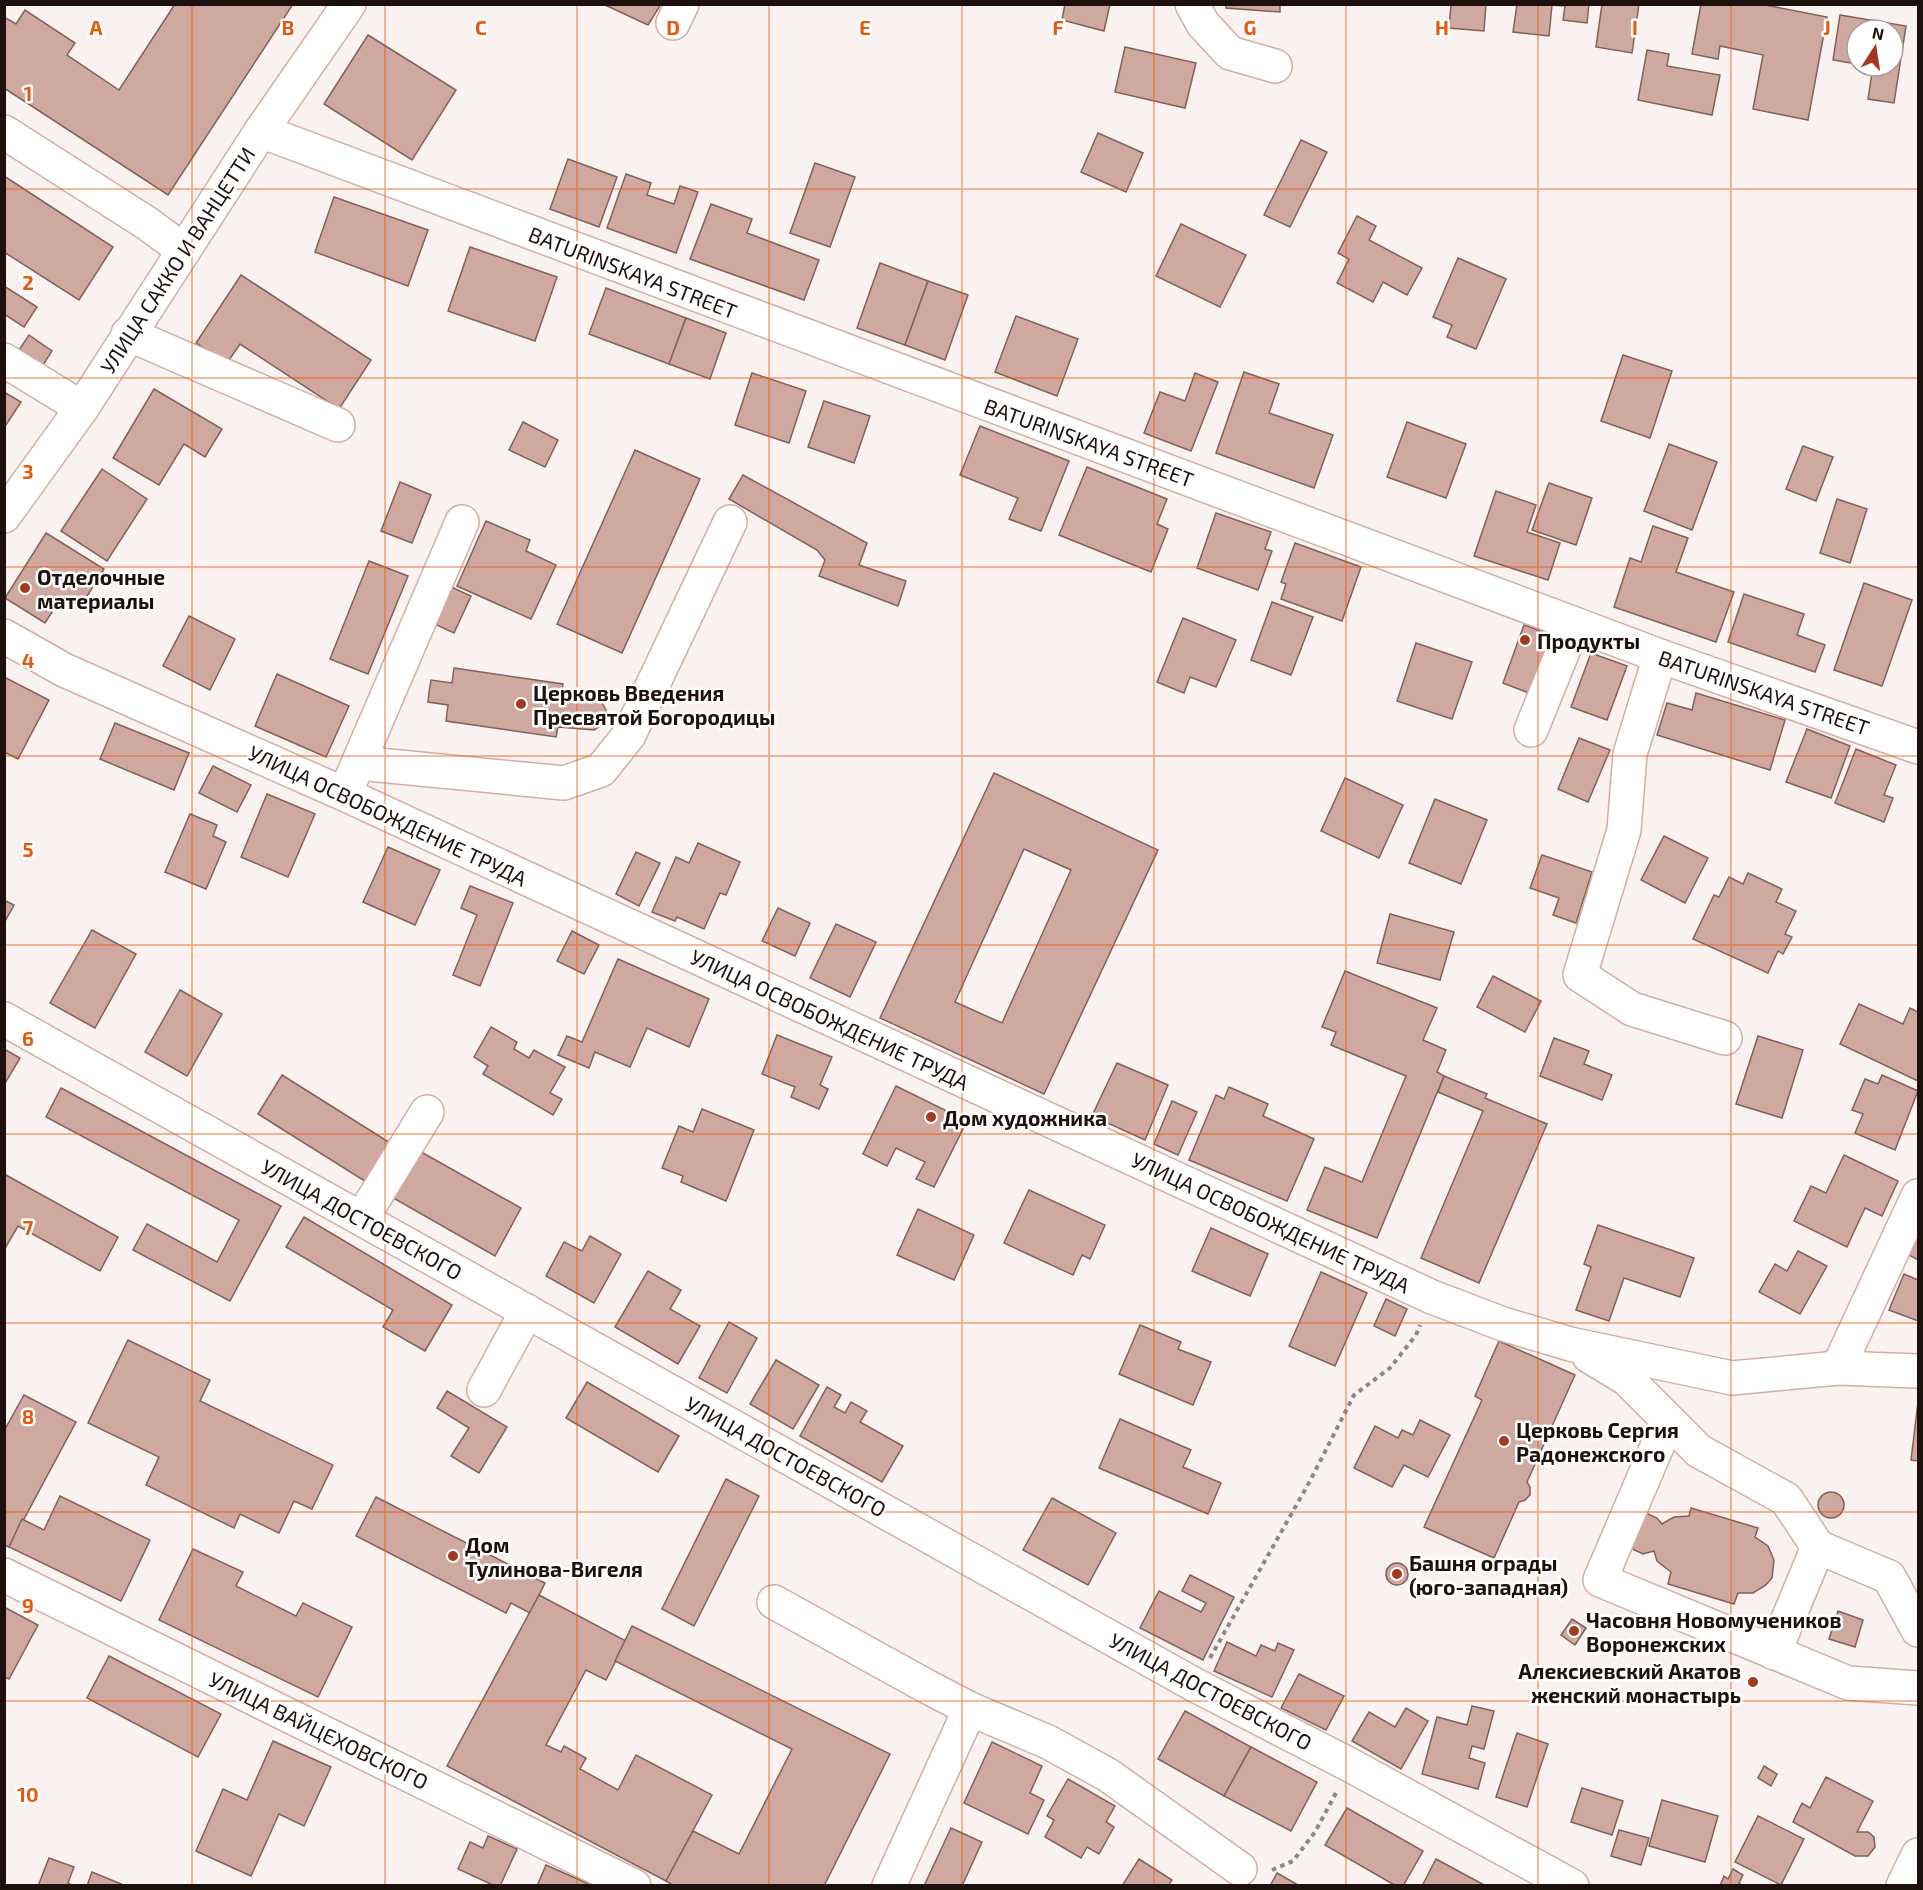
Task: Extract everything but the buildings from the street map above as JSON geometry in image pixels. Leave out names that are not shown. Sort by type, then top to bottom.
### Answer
[{"type":"street","name":"УЛИЦА САККО И ВАНЦЕТТИ","points":[[4,516],[82,408],[261,131],[349,4]]},
{"type":"street","points":[[1192,4],[1203,24],[1230,53],[1275,66]]},
{"type":"street","name":"BATURINSKAYA STREET","points":[[261,131],[1660,656],[1918,747]]},
{"type":"street","points":[[4,132],[148,224],[183,250]]},
{"type":"street","points":[[128,334],[338,425]]},
{"type":"street","points":[[4,360],[82,408]]},
{"type":"street","points":[[344,794],[462,522]]},
{"type":"street","points":[[358,763],[564,783],[601,770],[629,735],[730,522]]},
{"type":"street","points":[[1531,730],[1574,624]]},
{"type":"street","name":"УЛИЦА ОСВОБОЖДЕНИЕ ТРУДА","points":[[4,636],[64,670],[344,794],[1432,1297],[1503,1324],[1570,1344],[1732,1378],[1838,1368],[1918,1371]]},
{"type":"street","points":[[1660,656],[1630,754],[1624,830],[1580,975],[1632,1009],[1725,1038]]},
{"type":"street","name":"УЛИЦА ДОСТОЕВСКОГО","points":[[4,1019],[1195,1685],[1350,1765],[1572,1886]]},
{"type":"street","points":[[362,1218],[427,1112]]},
{"type":"street","points":[[1838,1368],[1918,1196]]},
{"type":"street","points":[[484,1389],[527,1311]]},
{"type":"street","points":[[1570,1344],[1627,1378],[1699,1451],[1786,1499],[1818,1547],[1889,1577],[1918,1630]]},
{"type":"street","points":[[1668,1421],[1600,1580],[1848,1683],[1911,1681]]},
{"type":"street","points":[[1774,1653],[1818,1547]]},
{"type":"street","name":"УЛИЦА ВАЙЦЕХОВСКОГО","points":[[4,1575],[634,1886]]},
{"type":"street","points":[[774,1602],[970,1709],[1048,1742],[1108,1775],[1240,1869]]},
{"type":"street","points":[[889,1886],[970,1709]]},
{"type":"street","points":[[1903,1886],[1918,1855]]},
{"type":"path","points":[[1195,1685],[1270,1554],[1354,1395],[1390,1368],[1416,1335],[1432,1297]]},
{"type":"path","points":[[1240,1869],[1270,1870],[1293,1861],[1316,1833],[1350,1765]]},
{"type":"place","name":"Отделочные материалы","points":[[25,588]]},
{"type":"place","name":"Продукты","points":[[1525,640]]},
{"type":"place","name":"Церковь Введения Пресвятой Богородицы","points":[[521,704]]},
{"type":"place","name":"Дом художника","points":[[931,1117]]},
{"type":"place","name":"Церковь Сергия Радонежского","points":[[1504,1441]]},
{"type":"place","name":"Дом Тулинова-Вигеля","points":[[453,1556]]},
{"type":"place","name":"Башня ограды (юго-западная)","points":[[1397,1574]]},
{"type":"place","name":"Часовня Новомучеников Воронежских","points":[[1574,1631]]},
{"type":"place","name":"Алексиевский Акатов женский монастырь","points":[[1753,1682]]}]
